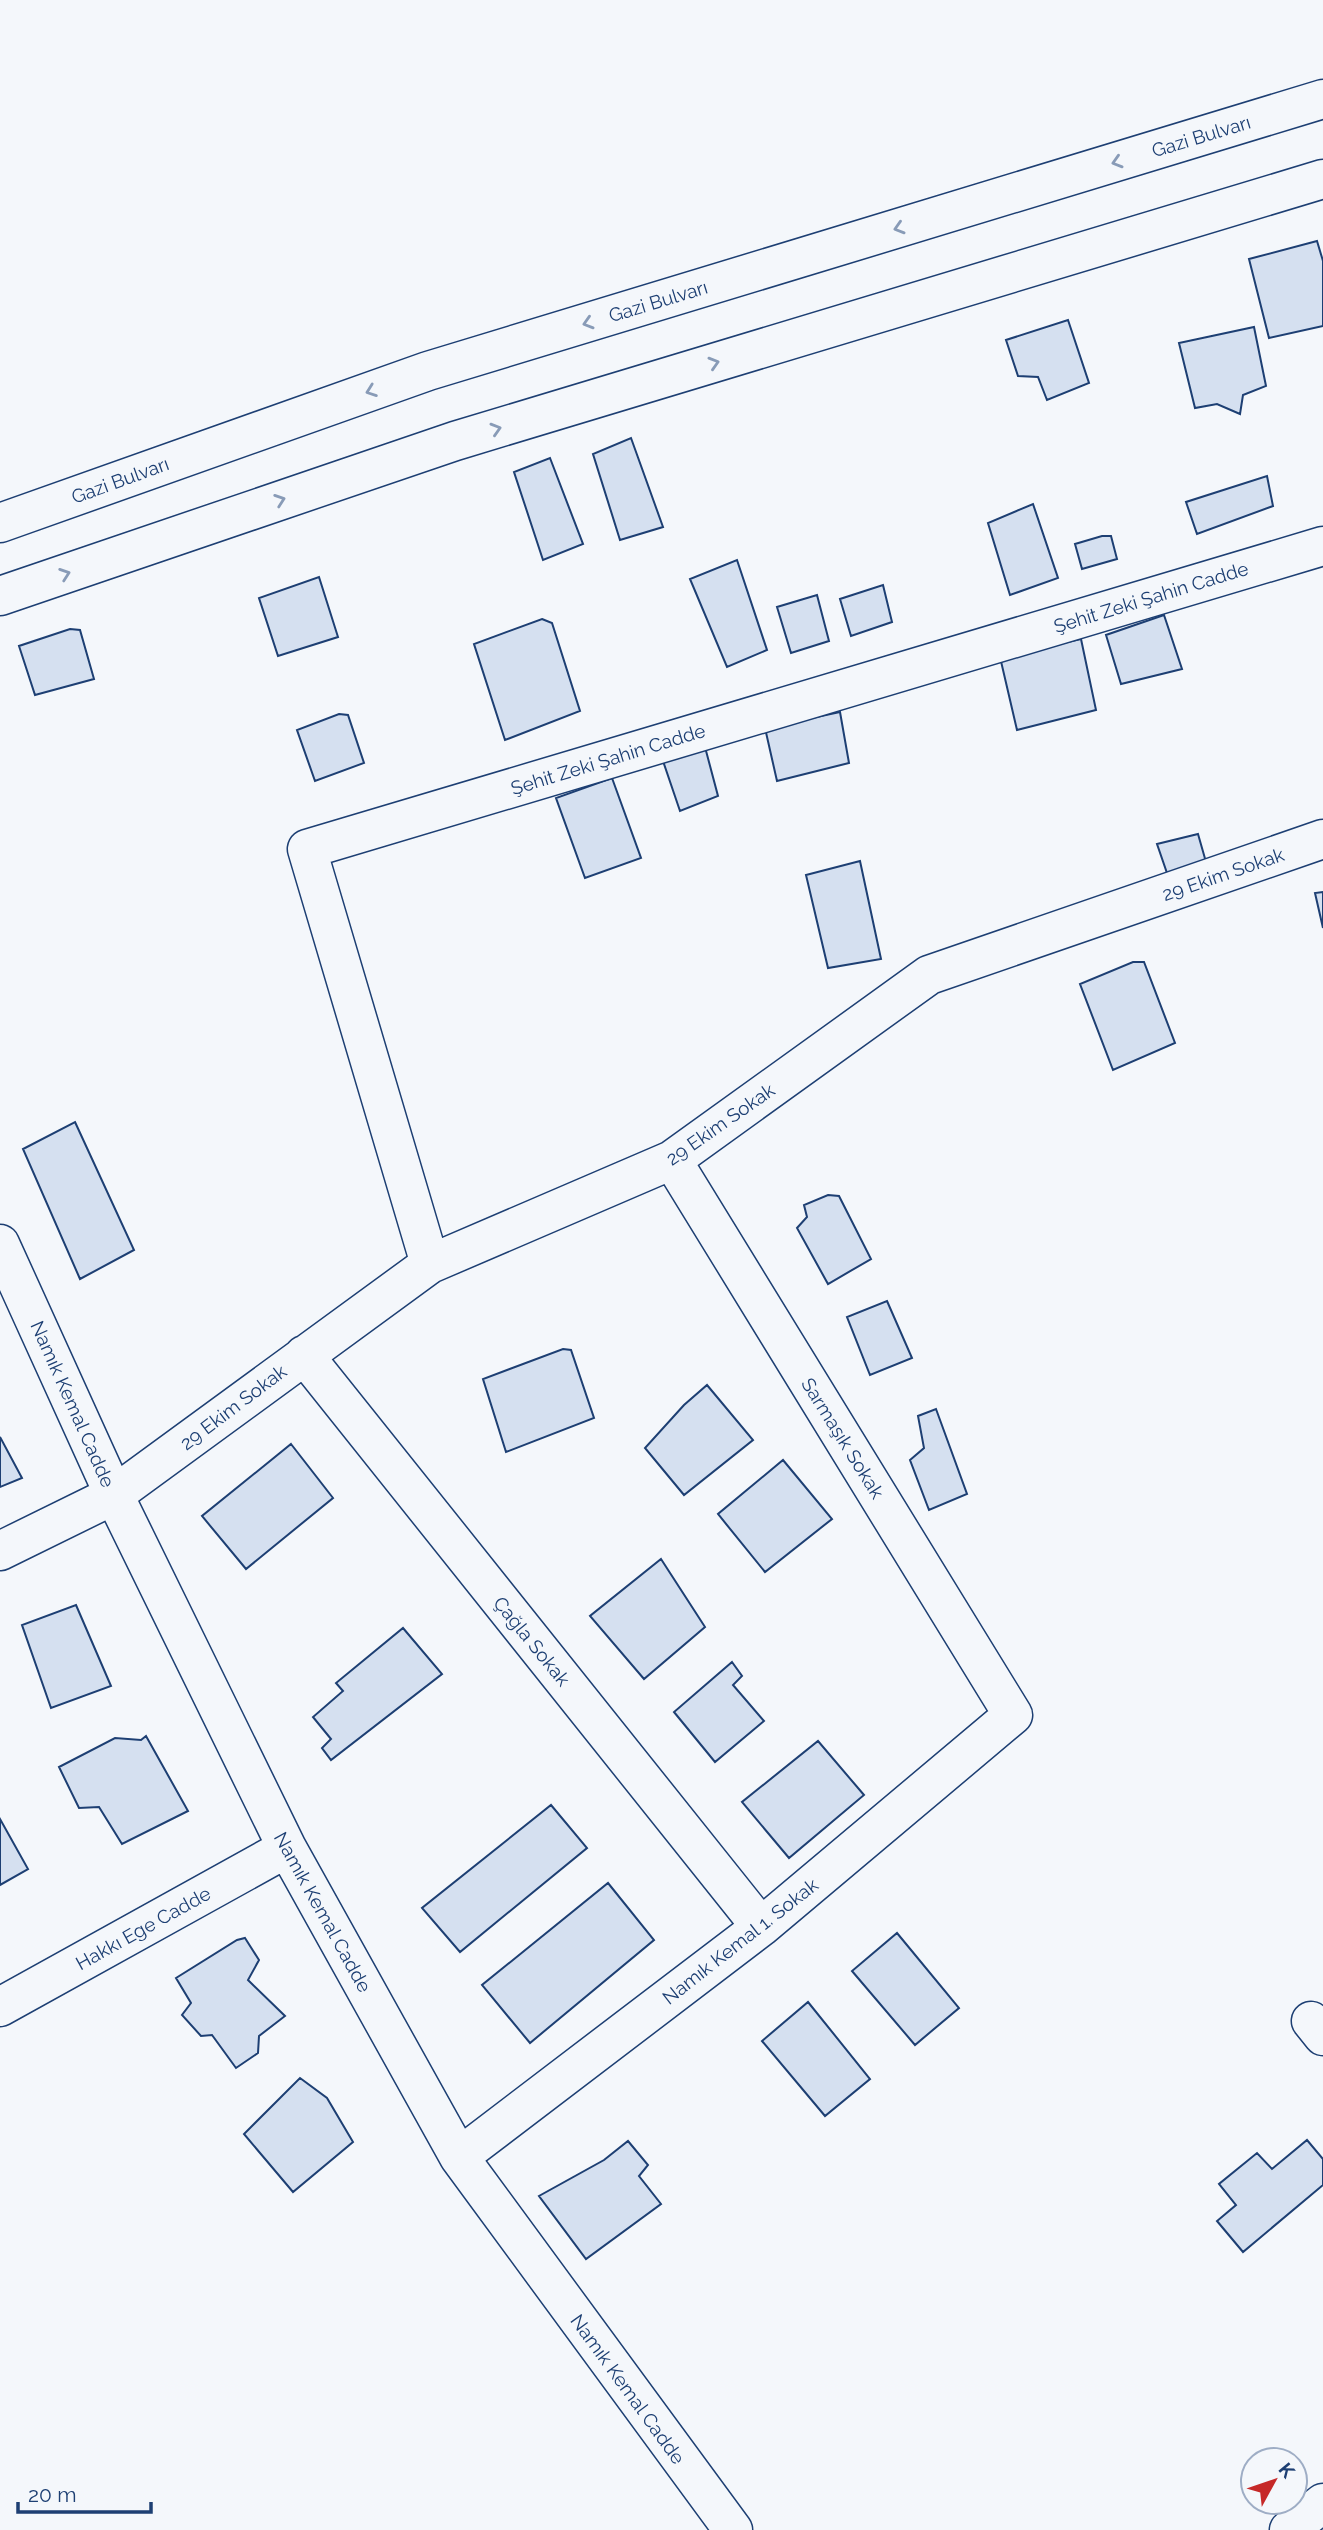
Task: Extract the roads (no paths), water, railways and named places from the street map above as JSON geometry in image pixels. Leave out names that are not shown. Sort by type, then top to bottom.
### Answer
[{"type":"street","name":"Gazi Bulvarı","points":[[0,523],[428,371],[1323,99]]},
{"type":"street","points":[[0,596],[454,441],[1323,179]]},
{"type":"street","name":"Şehit Zeki Şahin Cadde","points":[[430,1264],[307,849],[1323,546]]},
{"type":"street","name":"29 Ekim Sokak","points":[[0,1551],[114,1495],[430,1264],[672,1160],[929,975],[1323,839]]},
{"type":"street","name":"Sarmaşık Sokak","points":[[672,1160],[1013,1715]]},
{"type":"street","name":"Namık Kemal Cadde","points":[[0,1244],[114,1495],[287,1848],[459,2157],[733,2530]]},
{"type":"street","name":"Çağla Sokak","points":[[304,1355],[761,1927]]},
{"type":"street","name":"Namık Kemal 1. Sokak","points":[[459,2157],[761,1927],[1013,1715]]},
{"type":"street","name":"Hakkı Ege Cadde","points":[[0,2007],[287,1848]]},
{"type":"street","points":[[1289,2530],[1323,2503]]}]
